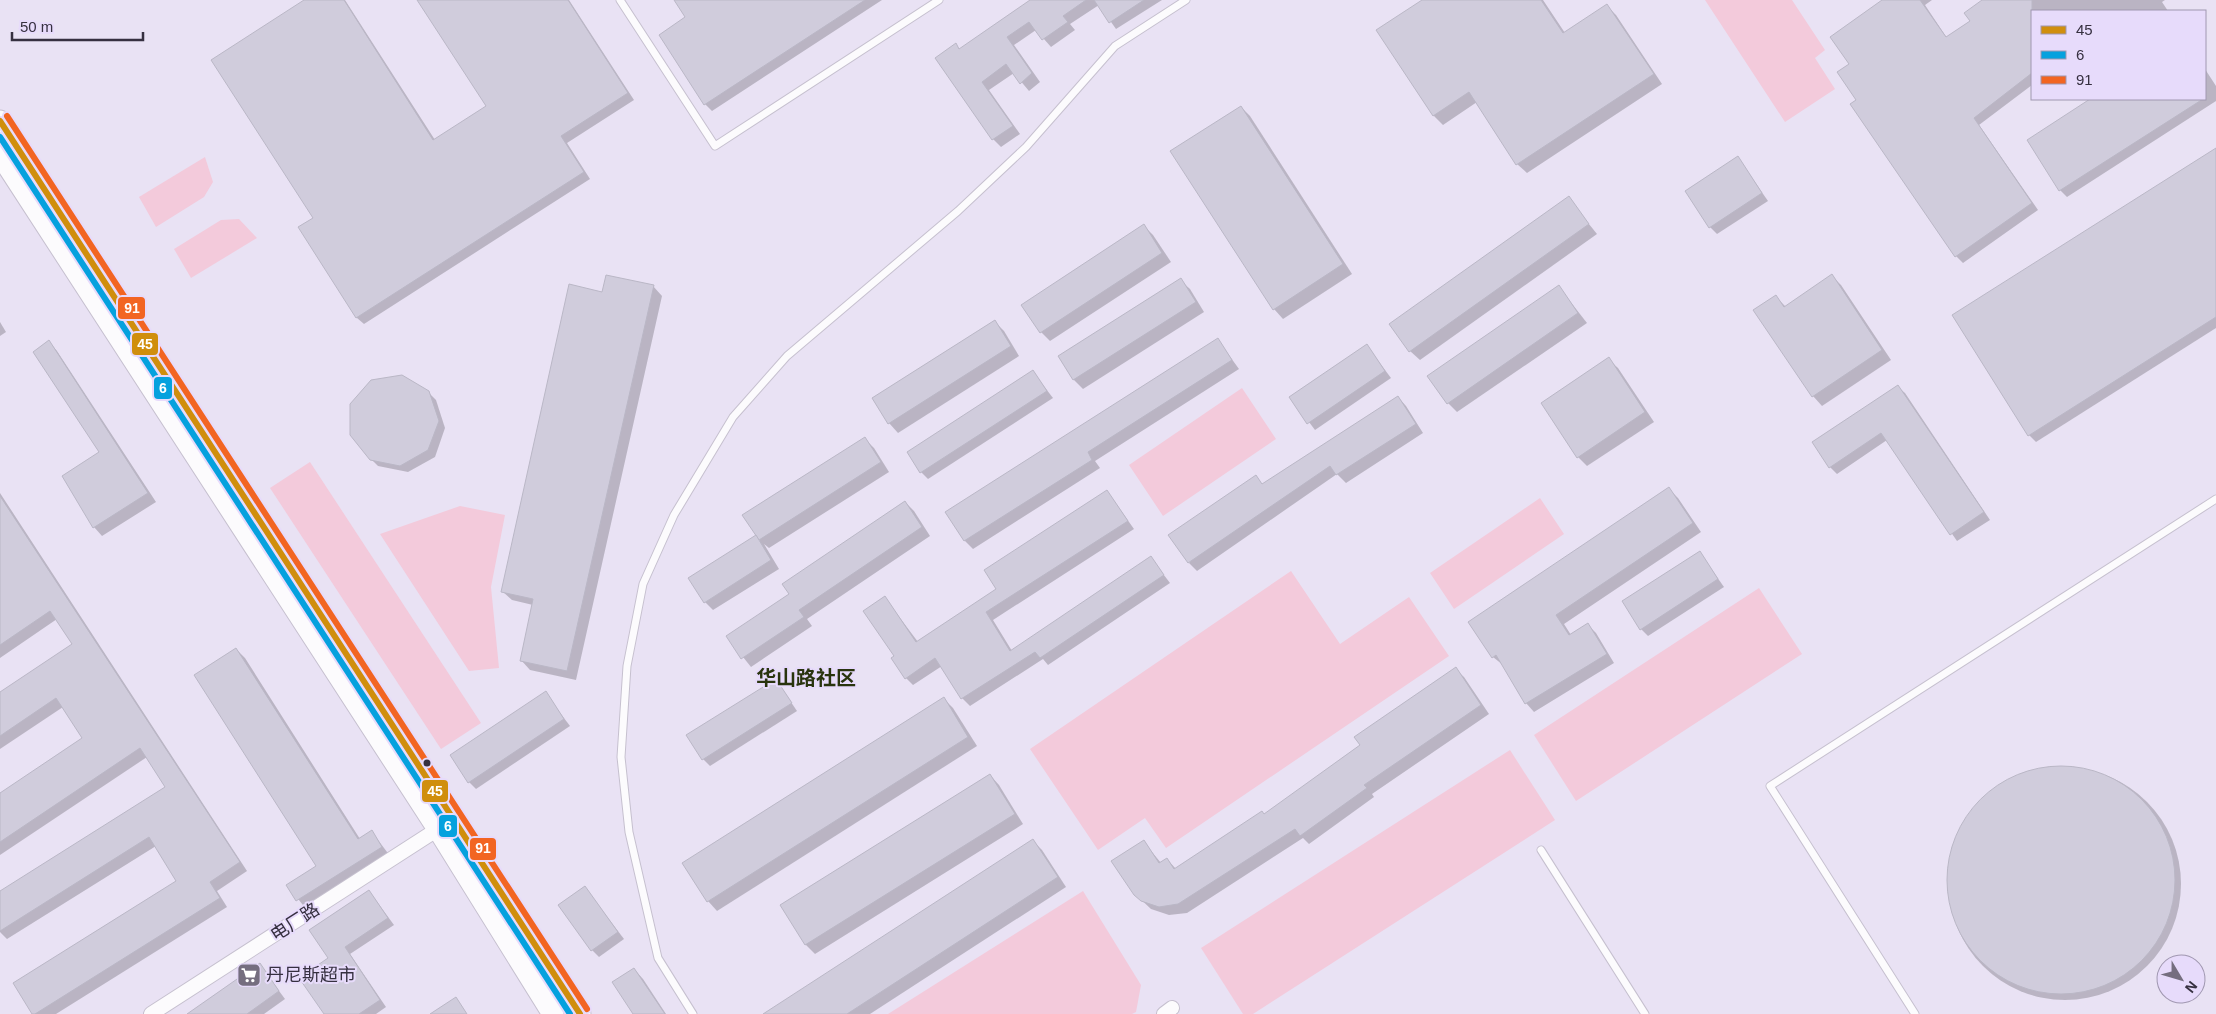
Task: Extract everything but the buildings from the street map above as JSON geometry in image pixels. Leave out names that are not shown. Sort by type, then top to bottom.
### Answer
[{"type":"main road","points":[[0,121],[580,1014]]},
{"type":"main road","points":[[0,154],[438,829],[553,1014]]},
{"type":"street","name":"电厂路","points":[[151,1014],[438,829]]},
{"type":"lane","points":[[620,0],[715,146],[939,0]]},
{"type":"lane","points":[[693,1014],[658,958],[629,832],[621,757],[627,666],[643,584],[674,515],[733,417],[787,356],[958,211],[1026,147],[1115,46],[1186,0]]},
{"type":"lane","points":[[1915,1014],[1770,786],[2216,499]]},
{"type":"lane","points":[[1541,850],[1645,1014]]},
{"type":"shaded area","points":[[1705,0],[1792,0],[1825,50],[1815,58],[1835,89],[1785,122]]},
{"type":"shaded area","points":[[205,157],[213,182],[204,197],[156,227],[139,197]]},
{"type":"shaded area","points":[[239,219],[257,238],[191,278],[174,249],[221,220]]},
{"type":"shaded area","points":[[1242,388],[1276,439],[1163,516],[1129,465]]},
{"type":"shaded area","points":[[310,462],[481,723],[441,749],[270,488]]},
{"type":"shaded area","points":[[1540,498],[1564,534],[1454,609],[1430,573]]},
{"type":"shaded area","points":[[460,506],[505,515],[491,587],[499,668],[469,671],[380,534]]},
{"type":"shaded area","points":[[1291,571],[1340,644],[1409,597],[1449,656],[1166,848],[1145,818],[1098,850],[1030,749]]},
{"type":"shaded area","points":[[1759,588],[1802,654],[1576,801],[1534,735]]},
{"type":"shaded area","points":[[1510,750],[1555,820],[1253,1014],[1243,1014],[1201,948]]},
{"type":"shaded area","points":[[1083,891],[1141,985],[1136,1012],[1132,1014],[888,1014]]},
{"type":"transit line","name":"91","points":[[7,116],[587,1009]]},
{"type":"transit line","name":"45","points":[[0,121],[580,1014]]},
{"type":"transit line","name":"6","points":[[0,137],[570,1014]]},
{"type":"place","name":"丹尼斯超市","points":[[249,975]]},
{"type":"district","name":"华山路社区","points":[[806,678]]}]
